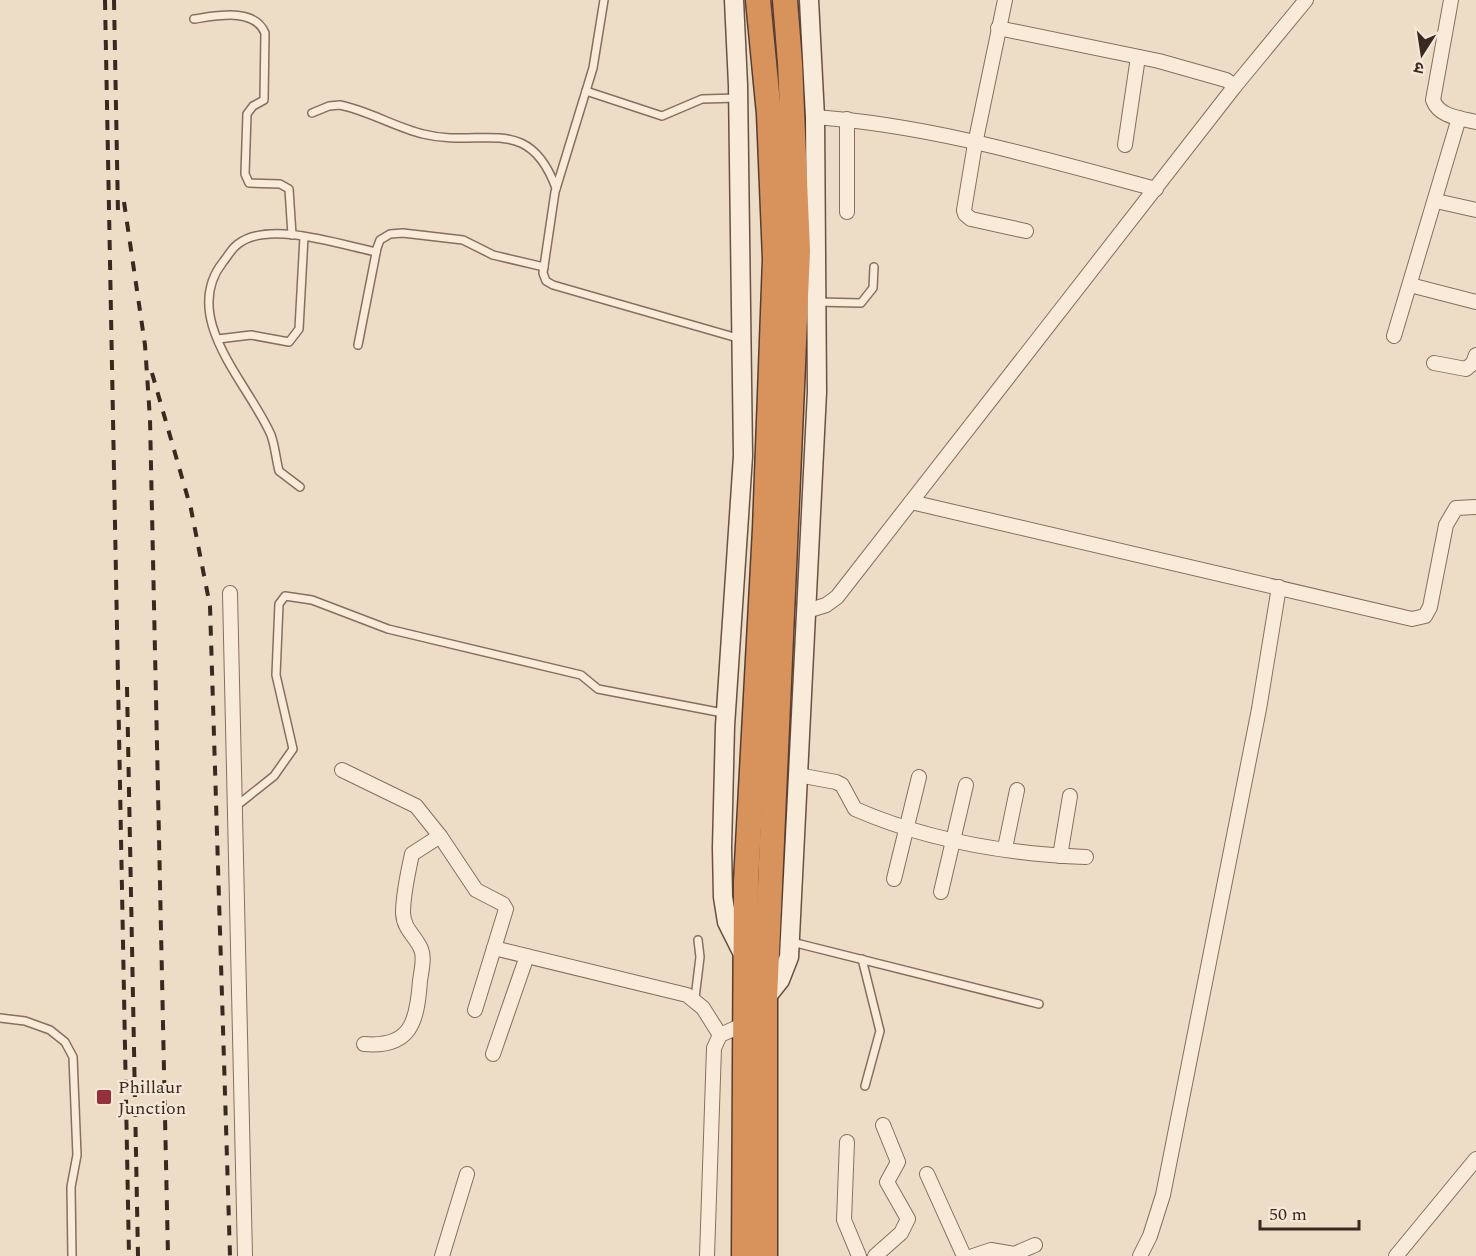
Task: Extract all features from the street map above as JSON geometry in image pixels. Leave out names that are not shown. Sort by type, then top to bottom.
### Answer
[{"type":"highway","points":[[744,1256],[746,882],[765,529],[775,259],[769,114],[758,0]]},
{"type":"highway","points":[[765,1256],[765,999],[798,251],[785,0]]},
{"type":"street","points":[[734,0],[738,98],[743,456],[726,714],[723,897],[727,922],[746,960]]},
{"type":"street","points":[[765,999],[780,980],[789,957],[817,392],[815,117],[809,0]]},
{"type":"street","points":[[1005,0],[965,193],[965,214],[971,219],[1026,231]]},
{"type":"street","points":[[807,611],[826,605],[837,597],[1235,86],[1306,0]]},
{"type":"street","points":[[1451,0],[1433,100],[1440,110],[1476,122]]},
{"type":"street","points":[[999,28],[1137,57],[1226,80],[1235,86]]},
{"type":"street","points":[[1125,145],[1137,57]]},
{"type":"street","points":[[815,117],[867,121],[975,144],[1156,189]]},
{"type":"street","points":[[1394,336],[1459,118]]},
{"type":"street","points":[[847,119],[847,212]]},
{"type":"street","points":[[1436,201],[1476,210]]},
{"type":"street","points":[[1410,285],[1476,302]]},
{"type":"street","points":[[1434,363],[1466,369],[1473,363],[1476,355]]},
{"type":"street","points":[[910,502],[1412,619],[1420,618],[1430,607],[1450,515],[1456,508],[1476,507]]},
{"type":"street","points":[[1140,1256],[1150,1236],[1163,1195],[1252,742],[1279,587]]},
{"type":"street","points":[[230,593],[245,1256]]},
{"type":"street","points":[[342,770],[416,806],[440,836],[476,891],[502,904],[506,909],[475,1010]]},
{"type":"street","points":[[798,775],[837,782],[842,785],[855,809],[908,828],[954,841],[1060,856],[1086,857]]},
{"type":"street","points":[[894,879],[919,777]]},
{"type":"street","points":[[941,891],[966,784]]},
{"type":"street","points":[[1005,848],[1017,790]]},
{"type":"street","points":[[1060,856],[1070,796]]},
{"type":"street","points":[[364,1044],[383,1046],[393,1043],[414,1023],[422,950],[405,928],[403,912],[412,854],[440,836]]},
{"type":"street","points":[[494,948],[695,998],[720,1035]]},
{"type":"street","points":[[493,1054],[527,956]]},
{"type":"street","points":[[707,1256],[713,1054],[720,1035],[745,1024]]},
{"type":"street","points":[[875,1256],[901,1233],[908,1219],[887,1182],[890,1174],[898,1167],[898,1162],[884,1125]]},
{"type":"street","points":[[847,1142],[844,1220],[855,1255]]},
{"type":"street","points":[[1396,1256],[1476,1159]]},
{"type":"street","points":[[442,1256],[467,1174]]},
{"type":"street","points":[[927,1174],[964,1256]]},
{"type":"street","points":[[973,1256],[988,1250],[1014,1254],[1035,1245]]},
{"type":"lane","points":[[604,0],[593,68],[556,188],[544,267],[546,280],[553,285],[741,339]]},
{"type":"lane","points":[[194,19],[230,14],[252,20],[262,27],[265,33],[264,100],[253,106],[247,114],[246,174],[249,183],[280,184],[289,189],[292,236]]},
{"type":"lane","points":[[586,91],[662,116],[702,99],[738,98]]},
{"type":"lane","points":[[312,113],[329,106],[340,105],[423,134],[513,141],[532,148],[542,156],[556,188]]},
{"type":"lane","points":[[358,345],[376,252],[380,240],[390,234],[404,233],[463,240],[493,255],[544,267]]},
{"type":"lane","points":[[300,487],[283,477],[279,471],[272,438],[241,386],[218,339],[208,297],[214,273],[237,244],[253,236],[272,234],[304,237],[376,252]]},
{"type":"lane","points":[[218,339],[251,335],[289,342],[295,337],[299,329],[304,237]]},
{"type":"lane","points":[[816,302],[861,303],[873,288],[874,267]]},
{"type":"lane","points":[[235,807],[274,776],[293,749],[276,675],[279,604],[285,596],[312,600],[388,629],[581,675],[598,689],[726,714]]},
{"type":"lane","points":[[695,998],[700,957],[698,940]]},
{"type":"lane","points":[[790,941],[1039,1004]]},
{"type":"lane","points":[[862,959],[871,1007],[880,1031],[865,1086]]},
{"type":"lane","points":[[0,1018],[25,1021],[50,1030],[64,1042],[73,1057],[77,1155],[71,1187],[72,1256]]},
{"type":"railway","points":[[105,0],[129,1256]]},
{"type":"railway","points":[[114,0],[118,213]]},
{"type":"railway","points":[[124,202],[145,345],[150,419],[168,1256]]},
{"type":"railway","points":[[152,373],[191,509],[210,606],[230,1256]]},
{"type":"railway","points":[[127,687],[138,1256]]},
{"type":"place","name":"Phillaur Junction","points":[[104,1097]]}]
